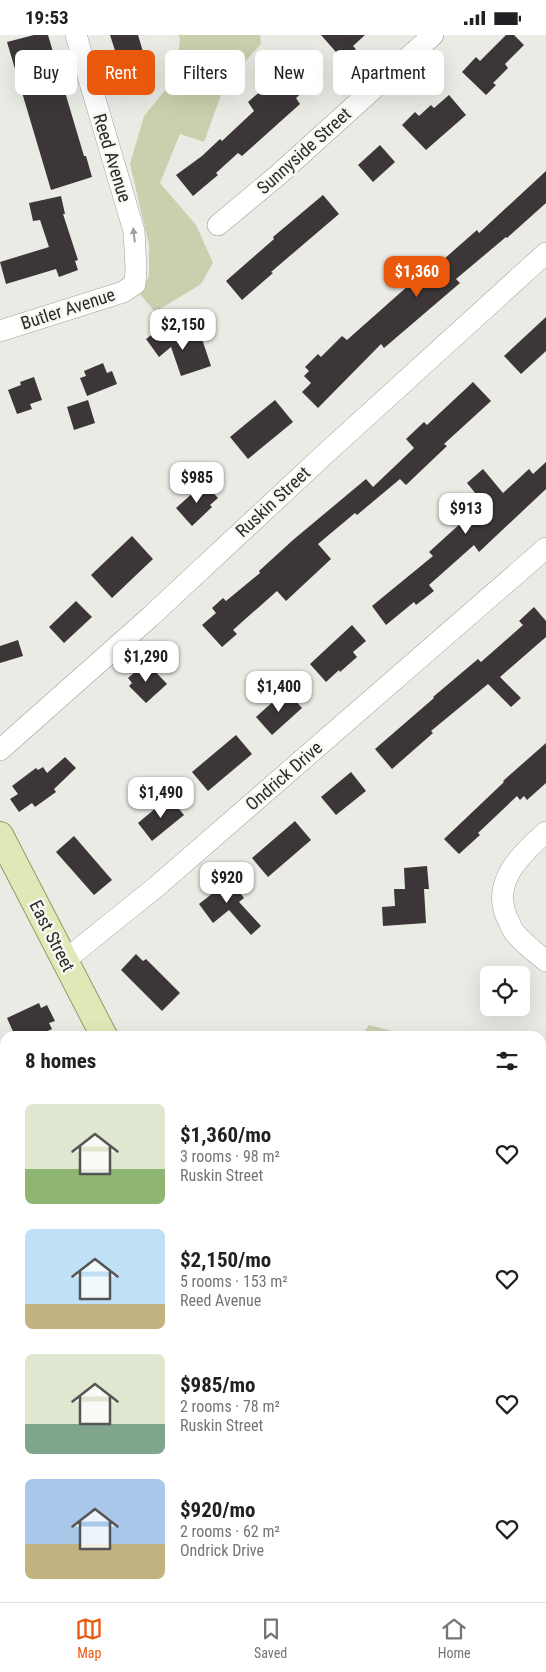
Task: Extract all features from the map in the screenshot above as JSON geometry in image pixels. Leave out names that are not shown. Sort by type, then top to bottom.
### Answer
[{"type":"main road","name":"East Street","points":[[3,849],[101,1031]]},
{"type":"street","name":"Reed Avenue","points":[[76,35],[134,231],[135,283]]},
{"type":"street","name":"Sunnyside Street","points":[[218,225],[278,176],[433,35]]},
{"type":"street","name":"Ruskin Street","points":[[0,750],[150,617],[325,454],[546,253]]},
{"type":"street","name":"Butler Avenue","points":[[0,331],[123,292],[135,283]]},
{"type":"street","name":"Ondrick Drive","points":[[64,961],[156,887],[544,554]]},
{"type":"street","points":[[546,832],[512,867],[503,885],[503,909],[513,931],[546,961]]},
{"type":"green space","points":[[178,35],[260,35],[261,44],[245,62],[245,50],[179,50],[180,39]]},
{"type":"green space","points":[[165,90],[165,95],[221,95],[204,142],[180,134],[160,183],[196,225],[213,263],[201,284],[155,312],[140,294],[149,276],[149,245],[130,164],[144,116]]},
{"type":"green space","points":[[369,1025],[392,1031],[365,1031]]},
{"type":"building","points":[[34,35],[48,35],[52,50],[15,50],[15,69],[7,42]]},
{"type":"building","points":[[110,35],[138,35],[142,50],[115,50]]},
{"type":"building","points":[[321,35],[365,35],[353,46],[355,50],[334,50]]},
{"type":"building","points":[[506,35],[514,35],[524,45],[505,64],[508,68],[493,83],[496,85],[486,95],[462,72],[476,57],[480,61]]},
{"type":"building","points":[[23,95],[66,95],[84,156],[86,156],[92,177],[51,190]]},
{"type":"building","points":[[256,95],[299,95],[296,98],[300,104],[242,156],[238,153],[216,173],[218,175],[193,196],[176,175],[202,156],[220,139],[222,141],[254,111],[248,102]]},
{"type":"building","points":[[449,95],[466,115],[426,150],[402,125],[415,112],[419,116],[431,105],[434,108]]},
{"type":"building","points":[[380,145],[395,162],[373,182],[358,165]]},
{"type":"building","points":[[546,171],[546,203],[507,238],[456,279],[460,283],[384,348],[381,344],[318,408],[302,392],[311,383],[304,376],[309,371],[305,367],[318,354],[321,357],[342,336],[347,340],[409,285],[411,288],[477,230],[479,233]]},
{"type":"building","points":[[323,195],[339,214],[271,272],[273,273],[242,300],[226,281],[274,239],[273,237]]},
{"type":"building","points":[[61,196],[65,214],[63,214],[78,260],[75,261],[78,270],[59,277],[56,269],[6,284],[0,262],[49,247],[40,220],[33,221],[29,203]]},
{"type":"building","points":[[546,317],[546,351],[521,374],[504,356]]},
{"type":"building","points":[[159,329],[170,342],[169,340],[199,330],[211,366],[181,376],[171,347],[159,357],[146,339]]},
{"type":"building","points":[[103,363],[107,373],[112,371],[117,384],[87,396],[80,378],[86,376],[84,371]]},
{"type":"building","points":[[34,377],[42,400],[30,404],[32,409],[17,414],[8,390],[21,385],[20,382]]},
{"type":"building","points":[[473,382],[491,401],[444,444],[447,446],[406,485],[400,479],[357,515],[355,513],[318,544],[331,559],[286,601],[277,591],[233,630],[237,634],[222,647],[202,625],[216,613],[212,608],[223,598],[226,601],[260,573],[259,571],[293,540],[366,479],[373,487],[414,448],[406,439],[424,422],[427,425]]},
{"type":"building","points":[[88,400],[95,423],[74,430],[67,407]]},
{"type":"building","points":[[275,400],[293,422],[248,459],[230,437]]},
{"type":"building","points":[[546,462],[546,489],[479,552],[474,545],[429,585],[434,591],[416,605],[414,602],[386,625],[372,606],[433,556],[429,552],[461,523],[454,514],[476,494],[467,483],[483,469],[503,493],[529,469],[533,474]]},
{"type":"building","points":[[204,483],[218,498],[210,505],[212,507],[192,526],[176,508]]},
{"type":"building","points":[[132,536],[153,559],[112,598],[91,575]]},
{"type":"building","points":[[76,601],[92,617],[64,643],[49,627]]},
{"type":"building","points":[[534,607],[546,621],[546,637],[500,677],[521,698],[511,707],[488,684],[431,731],[433,733],[392,769],[375,749],[478,659],[481,662],[523,625],[519,621]]},
{"type":"building","points":[[352,625],[366,641],[353,652],[357,657],[326,682],[310,664]]},
{"type":"building","points":[[18,640],[23,656],[0,663],[0,646]]},
{"type":"building","points":[[143,665],[146,670],[150,666],[167,684],[146,703],[129,686],[132,683],[128,678]]},
{"type":"building","points":[[286,690],[302,708],[272,735],[256,717]]},
{"type":"building","points":[[236,735],[252,754],[208,791],[192,772]]},
{"type":"building","points":[[546,743],[546,783],[527,800],[524,796],[520,800],[517,796],[459,854],[444,839],[503,781]]},
{"type":"building","points":[[65,757],[76,768],[54,789],[56,792],[35,807],[32,803],[19,812],[10,799],[18,794],[12,786],[36,768],[38,770],[43,767],[47,773]]},
{"type":"building","points":[[351,772],[366,791],[336,815],[321,797]]},
{"type":"building","points":[[169,797],[184,815],[152,841],[138,823]]},
{"type":"building","points":[[295,821],[311,840],[268,877],[252,858]]},
{"type":"building","points":[[74,836],[112,880],[94,895],[56,852]]},
{"type":"building","points":[[427,866],[429,889],[424,889],[426,923],[383,926],[382,907],[395,906],[394,889],[405,889],[404,868]]},
{"type":"building","points":[[213,873],[224,885],[230,880],[244,898],[239,902],[261,926],[251,935],[229,910],[213,923],[199,904],[213,893],[204,881]]},
{"type":"building","points":[[136,954],[143,961],[146,959],[180,993],[162,1011],[121,970]]},
{"type":"building","points":[[39,1003],[41,1008],[47,1005],[55,1021],[49,1023],[52,1029],[48,1031],[13,1031],[7,1018]]}]
